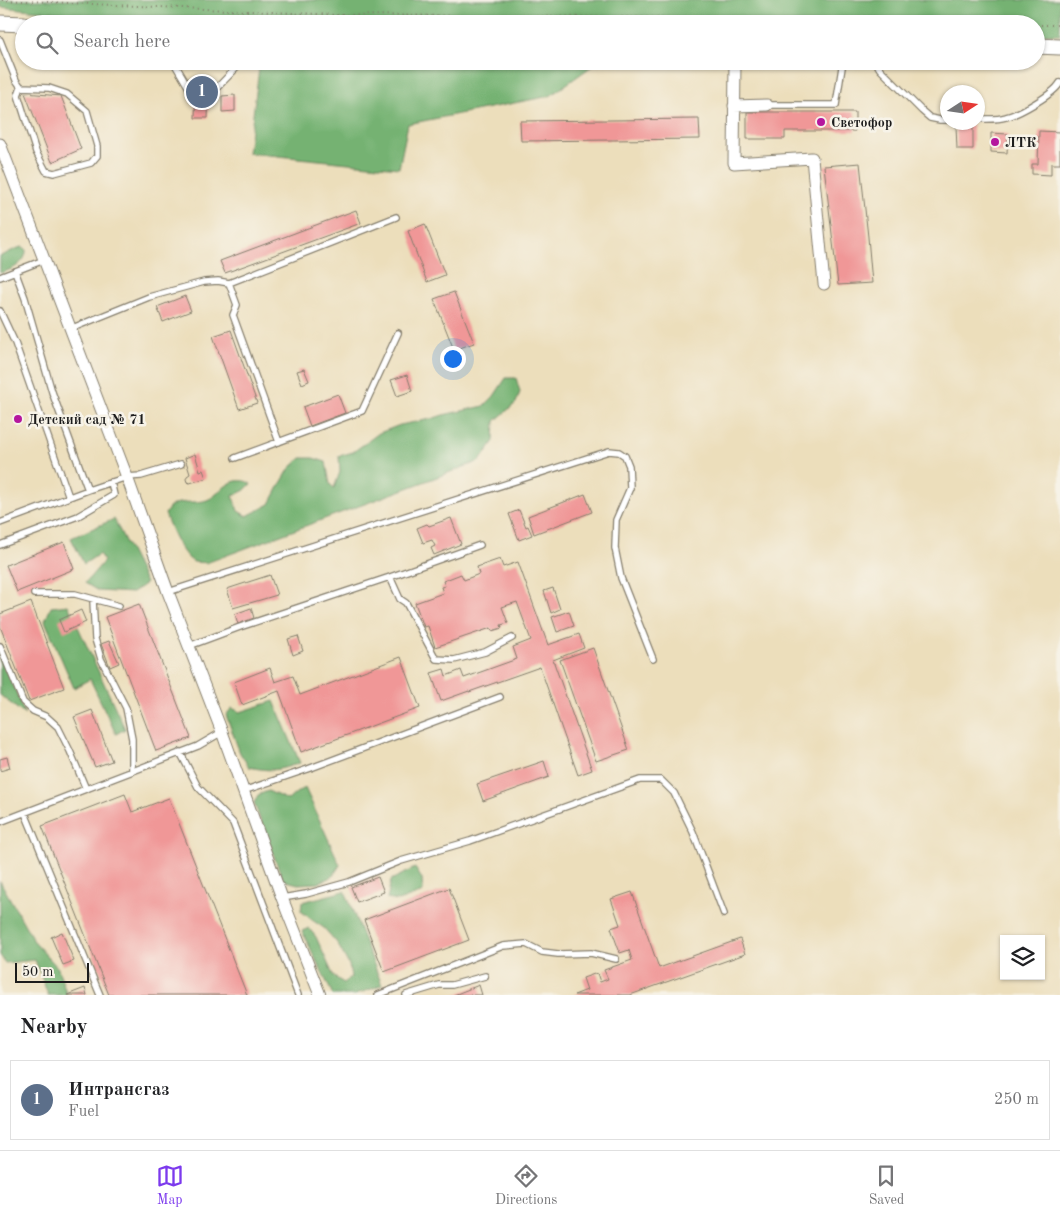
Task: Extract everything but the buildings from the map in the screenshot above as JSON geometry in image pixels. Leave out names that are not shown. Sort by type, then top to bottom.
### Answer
[{"type":"main road","points":[[0,23],[15,24]]},
{"type":"main road","points":[[1045,46],[1060,46]]},
{"type":"street","points":[[735,70],[734,163],[812,158],[824,284]]},
{"type":"street","points":[[734,106],[767,105]]},
{"type":"street","points":[[0,145],[320,995]]},
{"type":"lane","points":[[0,40],[16,80],[21,87]]},
{"type":"lane","points":[[178,70],[192,93],[211,94],[234,70]]},
{"type":"lane","points":[[767,105],[836,105],[842,70]]},
{"type":"lane","points":[[881,70],[930,118],[940,120]]},
{"type":"lane","points":[[985,119],[1004,118],[1014,114],[1051,93],[1060,83]]},
{"type":"lane","points":[[21,87],[49,88],[67,94],[87,111],[97,146],[97,156],[91,163],[54,173],[46,171],[36,152],[18,94],[21,87]]},
{"type":"lane","points":[[70,329],[149,297],[204,282],[218,281],[230,283],[396,217]]},
{"type":"lane","points":[[0,277],[44,260]]},
{"type":"lane","points":[[15,271],[25,298],[52,392],[88,490]]},
{"type":"lane","points":[[230,283],[237,305],[233,315],[278,442]]},
{"type":"lane","points":[[0,311],[15,343],[69,497]]},
{"type":"lane","points":[[235,458],[362,411],[398,333]]},
{"type":"lane","points":[[168,592],[608,451],[619,452],[625,456],[629,466],[630,488],[616,520],[615,548],[621,578],[652,659]]},
{"type":"lane","points":[[0,523],[126,477],[141,476],[181,464]]},
{"type":"lane","points":[[0,545],[78,516],[114,495],[111,482]]},
{"type":"lane","points":[[189,646],[480,545]]},
{"type":"lane","points":[[390,577],[400,599],[406,603],[436,659],[454,660],[485,652],[512,638]]},
{"type":"lane","points":[[34,594],[75,594],[119,606]]},
{"type":"lane","points":[[93,600],[97,646],[101,659],[126,708],[132,739],[132,771]]},
{"type":"lane","points":[[0,646],[23,702],[33,711],[47,717],[58,727],[86,789]]},
{"type":"lane","points":[[243,791],[308,769],[500,697]]},
{"type":"lane","points":[[0,822],[198,746],[222,732]]},
{"type":"lane","points":[[180,752],[198,788],[233,823],[298,995]]},
{"type":"lane","points":[[282,898],[306,894],[349,882],[401,861],[470,841],[640,780],[661,780],[674,793],[693,832],[724,914]]},
{"type":"lane","points":[[25,812],[100,995]]},
{"type":"lane","points":[[378,995],[503,946],[526,944],[542,952],[558,954],[591,953],[616,959]]},
{"type":"lane","points":[[406,995],[439,985],[452,985],[485,976]]},
{"type":"path","points":[[2,0],[339,15]]},
{"type":"path","points":[[1045,25],[1060,26]]},
{"type":"green space","points":[[0,0],[1060,0],[1060,34],[1045,34],[1045,15],[83,15],[0,7]]},
{"type":"green space","points":[[259,70],[586,70],[550,96],[408,124],[399,168],[248,153]]},
{"type":"green space","points":[[23,247],[26,249],[26,254],[21,262],[14,268],[0,273],[0,256]]},
{"type":"green space","points":[[506,378],[516,378],[520,392],[516,403],[495,421],[494,441],[480,461],[206,563],[194,562],[180,548],[165,514],[173,505],[207,500],[232,482],[244,481],[251,484],[245,490],[233,496],[238,511],[247,516],[270,504],[290,468],[301,458],[313,458],[326,462],[330,484],[334,488],[340,472],[339,456],[353,452],[379,433],[400,425],[484,406],[494,396]]},
{"type":"green space","points":[[114,519],[146,583],[132,593],[98,591],[85,583],[104,561],[99,554],[84,564],[71,538]]},
{"type":"green space","points":[[68,605],[125,729],[116,734],[90,679],[74,688],[45,621],[51,607]]},
{"type":"green space","points":[[0,651],[25,715],[0,695]]},
{"type":"green space","points":[[274,701],[300,763],[275,770],[249,767],[240,753],[226,715],[232,708],[240,712]]},
{"type":"green space","points":[[305,788],[340,865],[333,876],[318,883],[298,884],[283,880],[254,803],[258,795],[268,791],[288,800]]},
{"type":"green space","points":[[415,868],[422,879],[423,892],[398,901],[387,899],[391,880]]},
{"type":"green space","points":[[0,881],[35,943],[58,968],[67,995],[48,995],[35,960],[5,963],[0,955]]},
{"type":"green space","points":[[345,891],[382,985],[355,995],[333,995],[302,931],[309,928],[316,937],[334,977],[344,983],[351,977],[349,965],[337,943],[324,928],[301,911],[302,902]]},
{"type":"place","name":"Интрансгаз","points":[[202,92]]},
{"type":"place","name":"Светофор","points":[[821,122]]},
{"type":"place","name":"ЛТК","points":[[995,142]]},
{"type":"place","name":"Детский сад № 71","points":[[18,419]]}]
